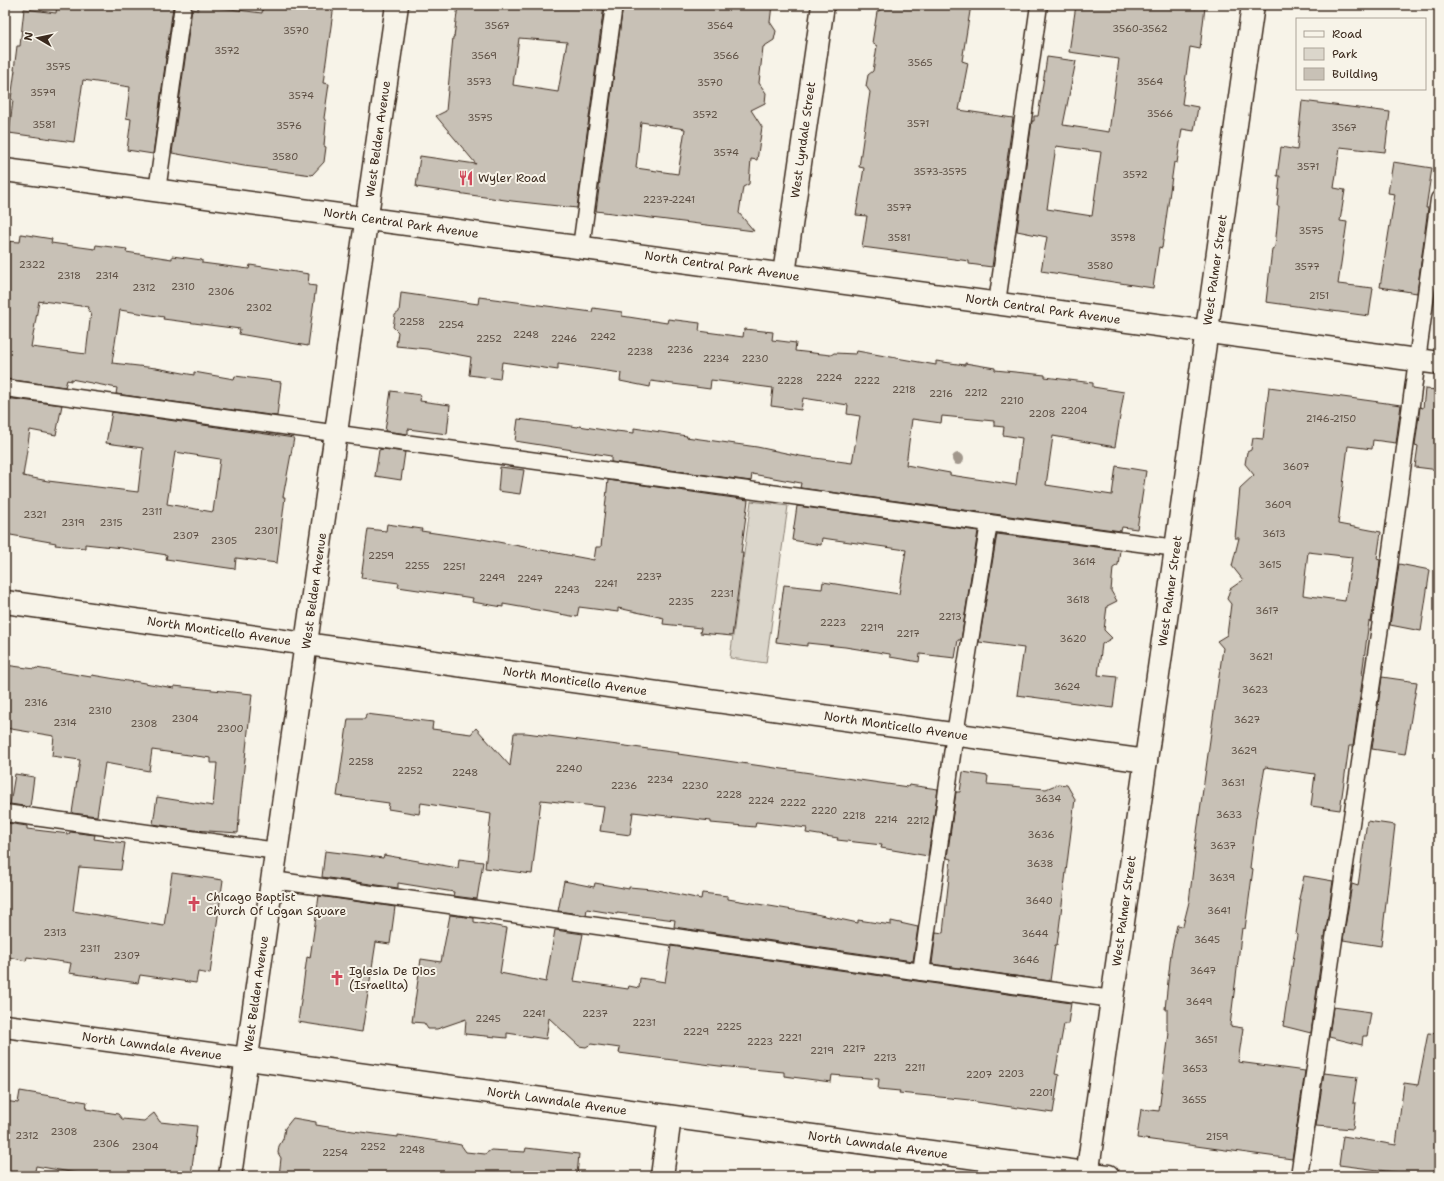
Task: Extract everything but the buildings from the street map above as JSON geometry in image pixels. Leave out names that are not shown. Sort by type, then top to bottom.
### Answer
[{"type":"street","name":"West Belden Avenue","points":[[230,1176],[397,5]]},
{"type":"street","name":"West Lyndale Street","points":[[784,274],[823,5]]},
{"type":"street","name":"West Palmer Street","points":[[1094,1175],[1112,999],[1253,5]]},
{"type":"street","name":"North Central Park Avenue","points":[[5,170],[1207,330],[1439,363]]},
{"type":"street","name":"North Monticello Avenue","points":[[5,602],[1146,761]]},
{"type":"street","name":"North Lawndale Avenue","points":[[5,1026],[1094,1175]]},
{"type":"street","points":[[662,1176],[670,1117]]},
{"type":"lane","points":[[157,190],[183,5]]},
{"type":"lane","points":[[581,247],[614,5]]},
{"type":"lane","points":[[997,303],[1039,5]]},
{"type":"lane","points":[[1299,1176],[1388,580],[1439,199]]},
{"type":"lane","points":[[5,388],[989,524],[1176,548]]},
{"type":"lane","points":[[921,972],[955,734],[989,524]]},
{"type":"lane","points":[[5,813],[277,851]]},
{"type":"lane","points":[[273,880],[1112,999]]},
{"type":"green space","points":[[751,501],[788,506],[766,663],[730,658]]},
{"type":"place","name":"Wyler Road","points":[[466,178]]},
{"type":"place","name":"Chicago Baptist Church Of Logan Square","points":[[194,904]]},
{"type":"place","name":"Iglesia De Dios (Israelita)","points":[[337,978]]}]
